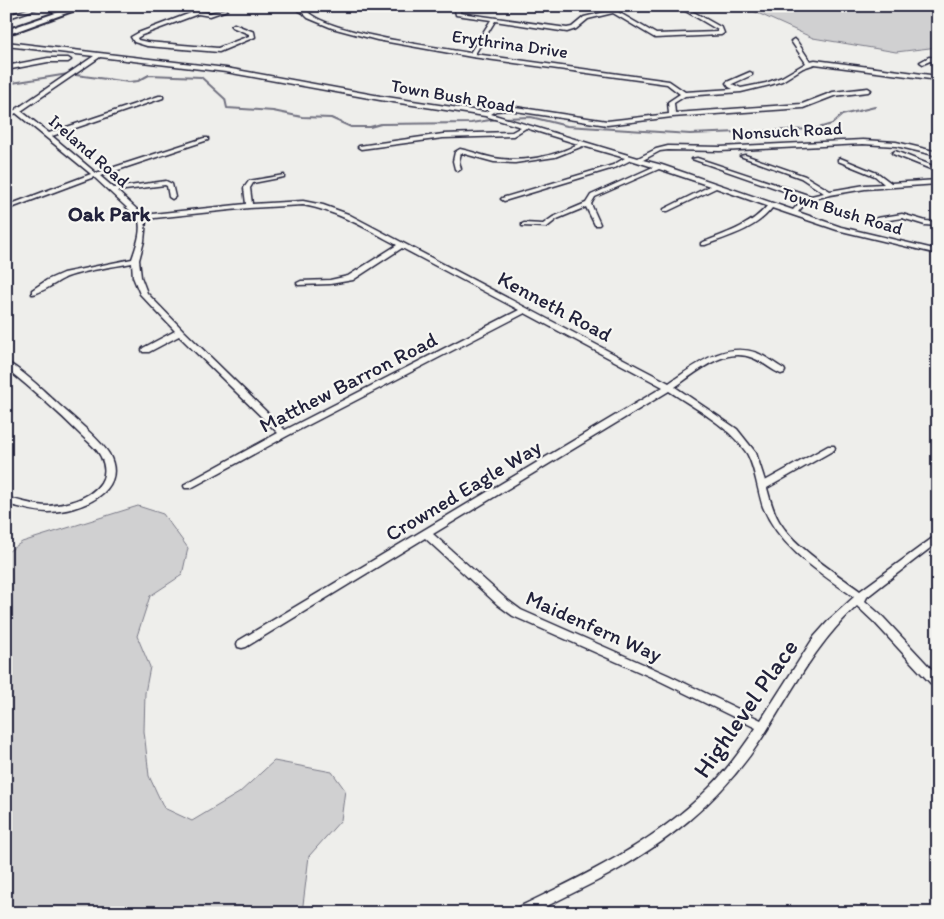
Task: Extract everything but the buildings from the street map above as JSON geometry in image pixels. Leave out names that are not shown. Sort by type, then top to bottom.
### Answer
[{"type":"street","points":[[6,18],[42,6]]},
{"type":"street","points":[[56,6],[68,9]]},
{"type":"street","points":[[6,33],[68,9],[83,6]]},
{"type":"street","name":"Erythrina Drive","points":[[293,6],[310,17],[344,30],[472,55],[664,82],[674,85],[684,94]]},
{"type":"street","points":[[305,12],[322,6]]},
{"type":"street","points":[[463,6],[457,10],[457,13],[570,30],[586,18],[636,6]]},
{"type":"street","points":[[604,6],[655,36],[721,32],[720,29],[679,6]]},
{"type":"street","points":[[225,10],[210,15],[198,10],[134,38],[139,43],[219,50],[252,37],[252,33],[234,26]]},
{"type":"street","points":[[472,55],[494,19]]},
{"type":"street","points":[[794,41],[808,63]]},
{"type":"street","name":"Town Bush Road","points":[[6,44],[100,55],[162,57],[380,98],[486,114],[660,166],[852,233],[938,252]]},
{"type":"street","points":[[162,57],[174,46]]},
{"type":"street","points":[[48,60],[57,51]]},
{"type":"street","name":"Ireland Road","points":[[100,55],[18,112],[114,190],[141,217]]},
{"type":"street","points":[[924,62],[929,59],[938,60]]},
{"type":"street","points":[[6,68],[48,60],[68,60]]},
{"type":"street","points":[[672,115],[671,102],[684,94],[724,93],[741,90],[782,79],[808,63],[821,62],[938,78]]},
{"type":"street","points":[[741,90],[731,86],[729,83],[750,74]]},
{"type":"street","points":[[486,114],[495,109],[509,108],[607,123],[672,115],[803,106],[833,94],[868,90]]},
{"type":"street","points":[[48,135],[161,97]]},
{"type":"street","points":[[6,116],[18,112]]},
{"type":"street","points":[[361,147],[443,136],[513,134],[526,126]]},
{"type":"street","points":[[6,208],[95,175],[206,139]]},
{"type":"street","name":"Nonsuch Road","points":[[639,160],[658,150],[668,148],[720,149],[863,142],[896,144],[938,154]]},
{"type":"street","points":[[458,169],[456,161],[460,151],[500,162],[524,162],[568,152],[584,144]]},
{"type":"street","points":[[896,153],[938,170]]},
{"type":"street","points":[[743,156],[803,177],[829,193]]},
{"type":"street","points":[[504,199],[615,166],[630,158]]},
{"type":"street","points":[[695,159],[810,198]]},
{"type":"street","points":[[840,160],[877,176],[889,185]]},
{"type":"street","points":[[524,225],[545,226],[555,218],[588,204],[598,192],[660,166]]},
{"type":"street","points":[[249,206],[248,188],[251,182],[282,176]]},
{"type":"street","points":[[794,213],[805,200],[829,193],[866,187],[938,182]]},
{"type":"street","points":[[114,190],[166,183],[170,185],[172,197]]},
{"type":"street","points":[[666,210],[716,185]]},
{"type":"street","name":"Kenneth Road","points":[[141,217],[249,206],[303,203],[321,206],[346,215],[669,386],[734,431],[744,442],[752,454],[767,505],[775,523],[784,535],[808,559],[860,599],[938,684]]},
{"type":"street","points":[[588,204],[594,212],[597,224]]},
{"type":"street","points":[[703,244],[752,223],[766,212],[771,205]]},
{"type":"street","points":[[877,220],[902,216],[925,223],[938,224]]},
{"type":"street","points":[[141,217],[143,224],[141,241],[135,260],[137,277],[144,294],[284,434]]},
{"type":"street","points":[[301,283],[330,282],[350,278],[401,245]]},
{"type":"street","points":[[35,292],[50,282],[66,275],[135,260]]},
{"type":"street","name":"Matthew Barron Road","points":[[188,486],[284,434],[525,310]]},
{"type":"street","points":[[146,350],[180,332]]},
{"type":"street","name":"Crowned Eagle Way","points":[[242,644],[427,534],[702,366],[713,357],[728,352],[742,352],[756,356],[781,371]]},
{"type":"street","points":[[6,364],[46,397],[100,448],[108,464],[109,474],[107,482],[100,491],[86,501],[71,506],[45,509],[6,501]]},
{"type":"street","points":[[762,487],[831,448]]},
{"type":"street","name":"Maidenfern Way","points":[[427,534],[502,602],[517,613],[664,678],[763,726]]},
{"type":"street","name":"Highlevel Place","points":[[519,913],[573,887],[632,854],[682,821],[728,775],[763,726],[822,635],[860,599],[938,537]]},
{"type":"shaded area","points":[[742,6],[938,6],[938,47],[896,52],[813,38]]},
{"type":"shaded area","points":[[138,506],[163,514],[188,548],[182,575],[150,596],[137,636],[150,667],[145,693],[144,731],[149,776],[164,808],[192,821],[239,793],[274,761],[332,772],[345,790],[341,820],[309,856],[302,913],[6,913],[6,553],[22,542]]},
{"type":"waterway","points":[[6,84],[68,74],[129,82],[138,81],[149,75],[201,77],[225,99],[227,108],[273,111],[302,117],[331,118],[351,127],[370,127],[381,124],[471,123],[497,119]]},
{"type":"waterway","points":[[503,118],[531,117],[567,126],[690,134],[815,129],[832,124],[842,115],[875,107]]},
{"type":"district","name":"Oak Park","points":[[109,213]]}]
